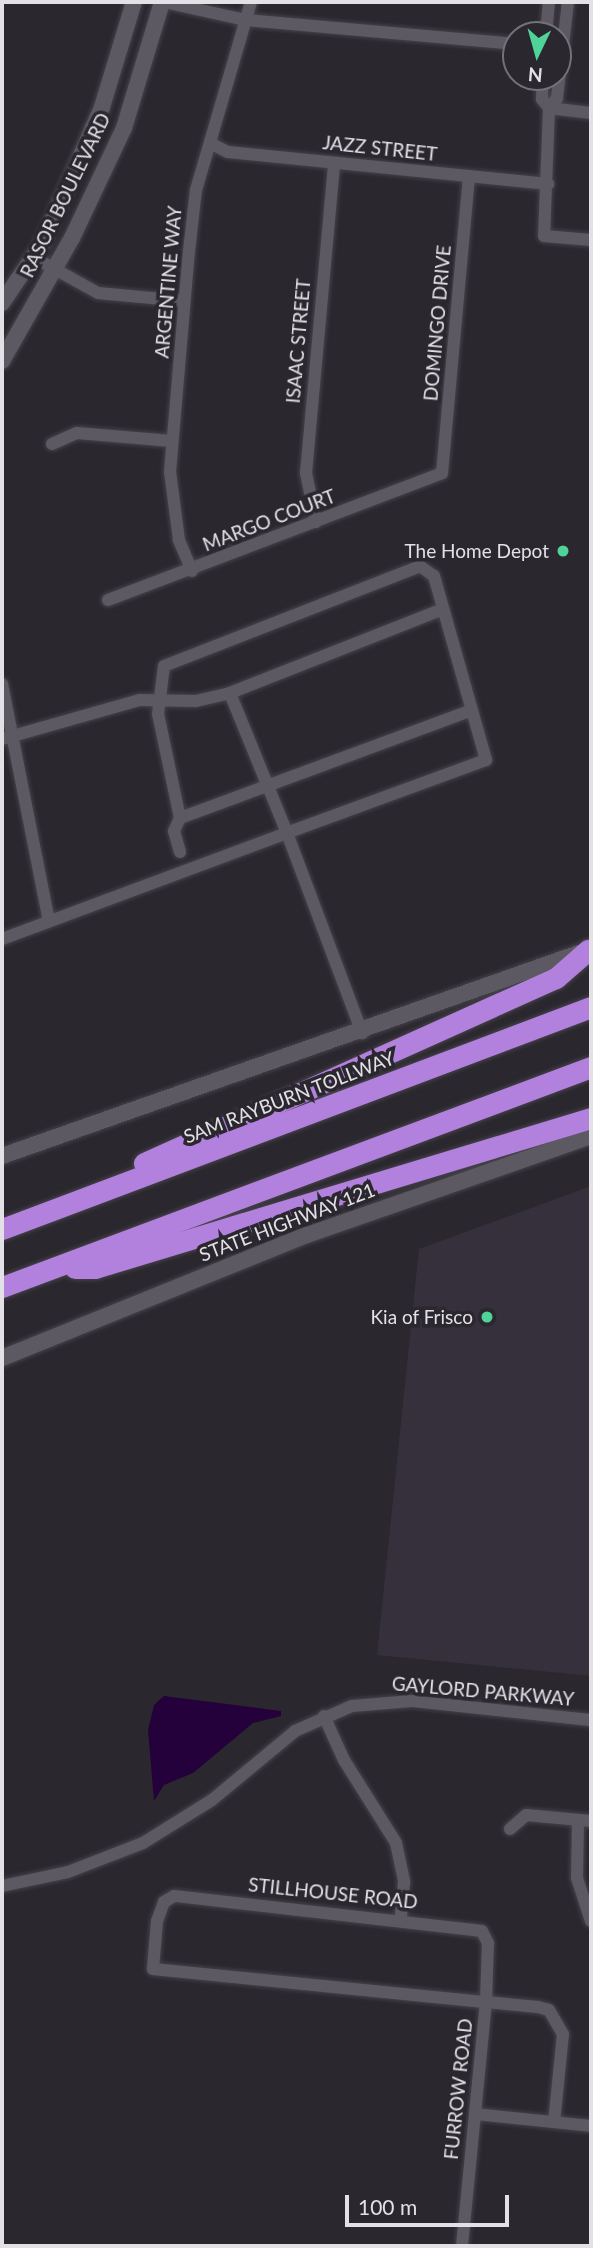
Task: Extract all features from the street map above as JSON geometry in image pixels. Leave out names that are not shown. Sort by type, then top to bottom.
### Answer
[{"type":"highway","points":[[73,1203],[155,1156],[556,978],[590,949]]},
{"type":"highway","name":"SAM RAYBURN TOLLWAY","points":[[2,1229],[591,1007]]},
{"type":"highway","points":[[2,1287],[591,1067]]},
{"type":"highway","points":[[49,1269],[95,1268],[591,1118]]},
{"type":"main road","name":"RASOR BOULEVARD","points":[[2,303],[33,257],[102,107],[134,2]]},
{"type":"main road","name":"RASOR BOULEVARD","points":[[2,361],[54,269],[124,128],[163,2]]},
{"type":"main road","points":[[2,1154],[362,1032],[590,949]]},
{"type":"main road","name":"STATE HIGHWAY 121","points":[[2,1358],[307,1235],[591,1136]]},
{"type":"street","points":[[163,2],[246,20],[502,43]]},
{"type":"street","name":"ARGENTINE WAY","points":[[192,571],[179,540],[170,494],[184,301],[196,190],[251,2]]},
{"type":"street","points":[[548,21],[550,2]]},
{"type":"street","points":[[565,21],[568,2]]},
{"type":"street","points":[[542,91],[542,99],[549,108],[591,113]]},
{"type":"street","points":[[558,91],[557,98],[549,108],[544,236],[591,240]]},
{"type":"street","name":"JAZZ STREET","points":[[210,143],[228,152],[548,184]]},
{"type":"street","name":"ISAAC STREET","points":[[316,523],[306,472],[334,163]]},
{"type":"street","name":"DOMINGO DRIVE","points":[[442,472],[469,176]]},
{"type":"street","points":[[33,257],[98,293],[184,301]]},
{"type":"street","points":[[52,444],[76,433],[172,441]]},
{"type":"street","name":"MARGO COURT","points":[[108,600],[192,571],[442,472]]},
{"type":"street","points":[[2,939],[486,760],[434,576],[420,566],[164,666],[158,714],[180,818],[174,831],[180,852]]},
{"type":"street","points":[[7,738],[102,709],[161,699],[196,701],[230,694],[443,609]]},
{"type":"street","points":[[2,684],[7,738],[48,921]]},
{"type":"street","points":[[230,694],[287,833],[362,1032]]},
{"type":"street","points":[[180,818],[472,710]]},
{"type":"street","name":"GAYLORD PARKWAY","points":[[2,1886],[68,1872],[143,1843],[196,1812],[285,1738],[324,1716],[364,1703],[400,1701],[591,1720]]},
{"type":"street","points":[[324,1716],[344,1760],[396,1843],[404,1882],[401,1920]]},
{"type":"street","points":[[510,1829],[526,1815],[585,1821],[577,1878],[591,1921]]},
{"type":"street","name":"STILLHOUSE ROAD","points":[[485,1935],[476,1928],[174,1896],[164,1902],[157,1921],[153,1969],[486,2002]]},
{"type":"street","name":"FURROW ROAD","points":[[462,2246],[486,2002],[485,1935]]},
{"type":"street","points":[[486,2002],[544,2008],[559,2021],[563,2034],[554,2122]]},
{"type":"street","points":[[475,2115],[591,2126]]},
{"type":"shaded area","points":[[591,1186],[591,1676],[377,1655],[419,1249]]},
{"type":"shaded area","points":[[164,1696],[281,1711],[281,1716],[253,1723],[193,1773],[164,1785],[154,1801],[148,1730],[154,1705]]},
{"type":"place","name":"The Home Depot","points":[[563,551]]},
{"type":"place","name":"Kia of Frisco","points":[[487,1317]]}]
